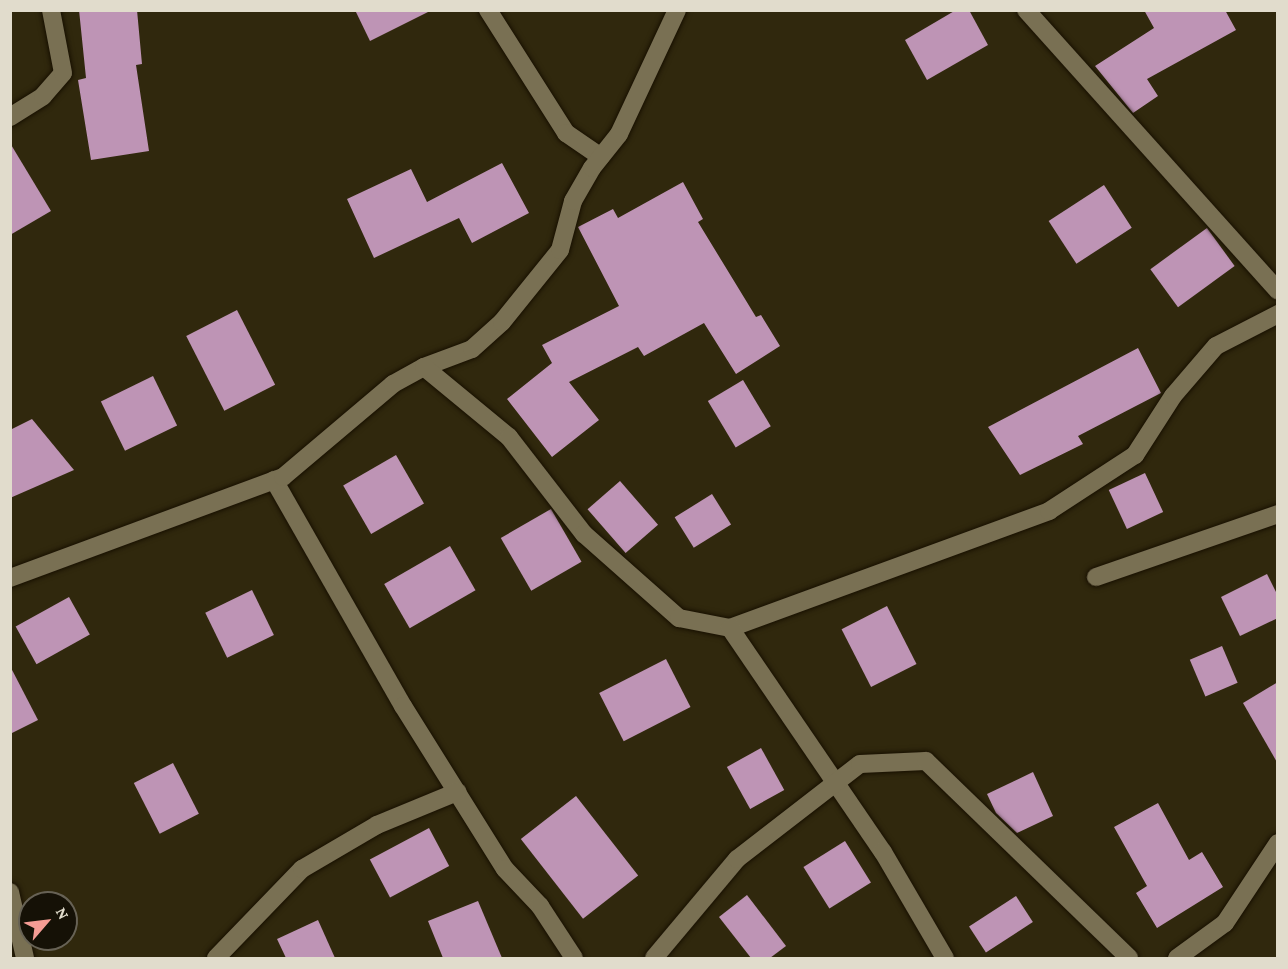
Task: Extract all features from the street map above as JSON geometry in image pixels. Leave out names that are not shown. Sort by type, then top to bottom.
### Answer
[{"type":"street","points":[[10,117],[42,96],[63,73],[51,10]]},
{"type":"street","points":[[488,10],[566,133],[601,157]]},
{"type":"street","points":[[10,578],[274,480],[393,384],[424,367],[472,349],[502,322],[560,250],[573,201],[601,157],[619,134],[677,10]]},
{"type":"street","points":[[1026,10],[1278,291]]},
{"type":"street","points":[[424,367],[509,437],[584,534],[680,618],[730,628],[1049,511],[1135,455],[1173,396],[1216,346],[1278,314]]},
{"type":"street","points":[[274,480],[457,792],[505,869],[540,906],[574,958]]},
{"type":"street","points":[[1096,577],[1278,514]]},
{"type":"street","points":[[730,628],[835,782],[945,958]]},
{"type":"street","points":[[654,958],[737,859],[835,782],[860,764],[926,760],[1129,958]]},
{"type":"street","points":[[216,958],[302,869],[377,825],[457,792]]},
{"type":"street","points":[[1177,958],[1225,922],[1278,843]]},
{"type":"street","points":[[10,892],[25,958]]},
{"type":"building","points":[[79,10],[137,10],[142,64],[136,65],[149,151],[91,160],[78,80],[86,78]]},
{"type":"building","points":[[355,10],[432,10],[370,41]]},
{"type":"building","points":[[956,10],[969,10],[988,45],[927,80],[905,40]]},
{"type":"building","points":[[1144,10],[1225,10],[1236,30],[1147,79],[1158,96],[1133,113],[1095,66],[1154,28]]},
{"type":"building","points":[[10,143],[51,211],[10,235]]},
{"type":"building","points":[[502,163],[529,213],[472,243],[459,218],[374,258],[347,199],[411,169],[427,202]]},
{"type":"building","points":[[683,182],[703,219],[698,222],[756,317],[761,315],[780,346],[736,374],[704,323],[644,356],[638,347],[569,382],[599,420],[552,457],[507,399],[552,363],[542,345],[619,306],[578,227],[613,209],[618,218]]},
{"type":"building","points":[[1104,185],[1132,228],[1076,264],[1049,221]]},
{"type":"building","points":[[1207,228],[1235,266],[1178,307],[1150,269]]},
{"type":"building","points":[[237,310],[275,385],[224,411],[186,336]]},
{"type":"building","points":[[1138,348],[1161,393],[1078,436],[1083,444],[1020,475],[988,427]]},
{"type":"building","points":[[153,376],[177,425],[125,451],[101,401]]},
{"type":"building","points":[[743,380],[771,426],[736,447],[708,401]]},
{"type":"building","points":[[32,419],[74,470],[10,498],[10,430]]},
{"type":"building","points":[[396,455],[424,503],[371,534],[343,486]]},
{"type":"building","points":[[1145,473],[1163,512],[1127,529],[1109,490]]},
{"type":"building","points":[[620,481],[658,525],[626,553],[588,509]]},
{"type":"building","points":[[712,494],[731,525],[694,548],[675,517]]},
{"type":"building","points":[[551,509],[582,562],[531,591],[501,538]]},
{"type":"building","points":[[450,546],[476,590],[410,628],[384,584]]},
{"type":"building","points":[[1267,574],[1278,596],[1278,618],[1240,636],[1221,597]]},
{"type":"building","points":[[252,590],[274,635],[227,658],[205,613]]},
{"type":"building","points":[[69,597],[90,635],[36,664],[16,627]]},
{"type":"building","points":[[887,606],[917,664],[871,687],[842,629]]},
{"type":"building","points":[[1222,646],[1238,683],[1205,696],[1190,660]]},
{"type":"building","points":[[666,659],[691,707],[624,741],[599,693]]},
{"type":"building","points":[[10,666],[38,720],[10,734]]},
{"type":"building","points":[[1278,682],[1278,764],[1243,703]]},
{"type":"building","points":[[761,748],[784,790],[750,809],[727,767]]},
{"type":"building","points":[[173,763],[199,814],[160,834],[134,783]]},
{"type":"building","points":[[1033,772],[1053,816],[1017,833],[996,813],[987,794]]},
{"type":"building","points":[[576,796],[638,876],[583,919],[521,839]]},
{"type":"building","points":[[1158,803],[1189,860],[1202,852],[1223,887],[1157,928],[1136,893],[1147,886],[1114,827]]},
{"type":"building","points":[[429,828],[449,866],[390,897],[370,859]]},
{"type":"building","points":[[845,841],[871,883],[829,909],[803,867]]},
{"type":"building","points":[[747,895],[786,946],[770,958],[751,958],[719,917]]},
{"type":"building","points":[[1016,896],[1033,922],[986,952],[969,926]]},
{"type":"building","points":[[478,901],[502,958],[443,958],[428,921]]},
{"type":"building","points":[[318,920],[335,958],[286,958],[277,939]]}]
